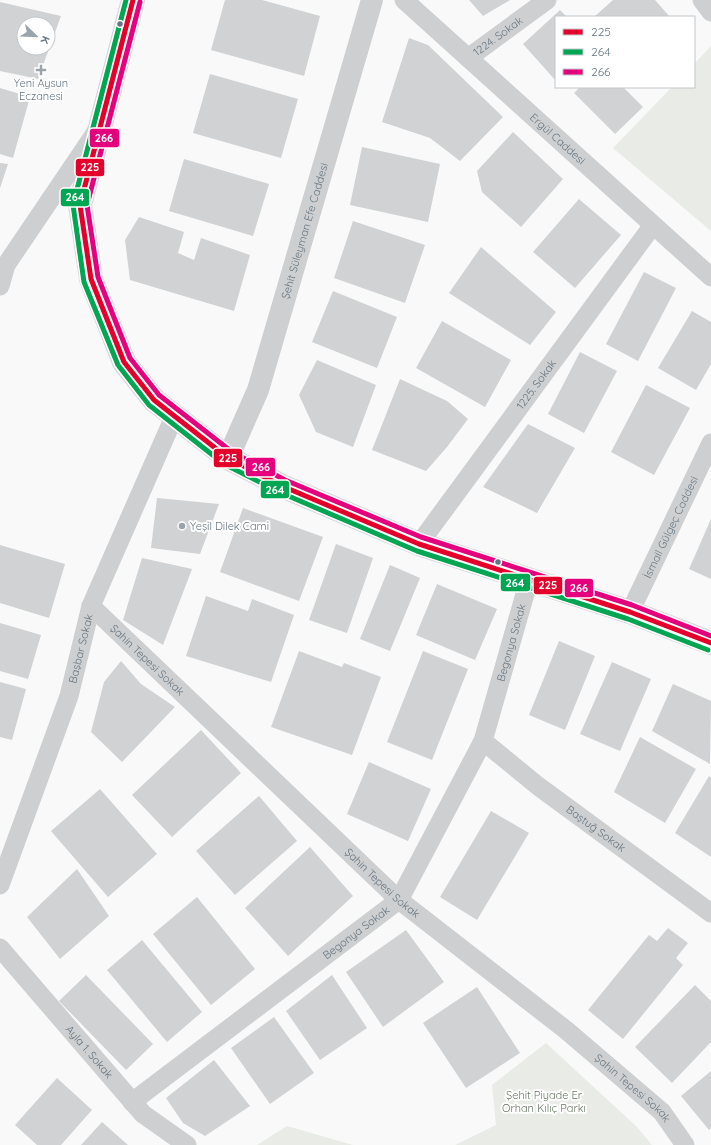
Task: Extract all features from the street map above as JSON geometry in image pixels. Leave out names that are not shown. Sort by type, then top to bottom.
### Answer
[{"type":"main road","points":[[133,0],[80,205],[91,278],[124,362],[154,400],[228,458],[282,486],[419,544],[630,612],[711,643]]},
{"type":"street","name":"Şehit Süleyman Efe Caddesi","points":[[228,458],[258,390],[372,0]]},
{"type":"street","name":"Ergül Caddesi","points":[[404,0],[711,277]]},
{"type":"street","name":"1224. Sokak","points":[[468,58],[547,0]]},
{"type":"street","points":[[702,0],[711,12]]},
{"type":"street","points":[[0,286],[6,264],[101,126]]},
{"type":"street","name":"1225. Sokak","points":[[419,544],[653,225]]},
{"type":"street","name":"Başbar Sokak","points":[[0,885],[69,696],[91,606],[174,417]]},
{"type":"street","name":"İsmail Gülgeç Caddesi","points":[[630,612],[711,442]]},
{"type":"street","name":"Begonya Sokak","points":[[132,1102],[400,900],[482,741],[529,580]]},
{"type":"street","name":"Şahin Tepesi Sokak","points":[[91,606],[400,900],[566,1030],[662,1112],[685,1145]]},
{"type":"street","name":"Baştuğ Sokak","points":[[482,741],[538,786],[711,913]]},
{"type":"street","name":"Ayla 1. Sokak","points":[[0,948],[143,1114],[187,1145]]},
{"type":"green space","points":[[711,46],[711,231],[613,148],[671,88],[695,88],[695,63]]},
{"type":"green space","name":"Şehit Piyade Er Orhan Kılıç Parkı","points":[[546,1043],[637,1127],[652,1145],[455,1145],[496,1125],[492,1085]]},
{"type":"green space","points":[[287,1126],[353,1145],[257,1145]]},
{"type":"building","points":[[225,0],[262,0],[320,16],[304,76],[211,50]]},
{"type":"building","points":[[469,0],[510,0],[483,16]]},
{"type":"building","points":[[613,0],[655,0],[669,16],[595,16]]},
{"type":"building","points":[[0,2],[61,16],[56,30],[56,16],[16,16],[16,56],[46,56],[38,79],[0,71]]},
{"type":"building","points":[[560,10],[566,16],[555,16],[555,80],[523,44]]},
{"type":"building","points":[[409,38],[428,45],[503,117],[460,161],[430,138],[382,122]]},
{"type":"building","points":[[210,74],[298,99],[281,158],[193,133]]},
{"type":"building","points":[[0,88],[30,97],[13,158],[0,154]]},
{"type":"building","points":[[579,88],[624,88],[643,107],[615,134],[574,93]]},
{"type":"building","points":[[513,132],[563,179],[521,227],[482,192],[477,171]]},
{"type":"building","points":[[362,147],[440,164],[428,222],[350,205]]},
{"type":"building","points":[[184,159],[269,184],[253,236],[169,211]]},
{"type":"building","points":[[0,163],[8,164],[0,188]]},
{"type":"building","points":[[579,199],[621,235],[575,288],[533,252]]},
{"type":"building","points":[[139,217],[184,232],[178,253],[194,260],[201,238],[250,255],[234,311],[130,280],[125,240]]},
{"type":"building","points":[[353,221],[425,245],[405,303],[334,278]]},
{"type":"building","points":[[481,247],[556,312],[530,345],[449,293]]},
{"type":"building","points":[[644,272],[676,288],[638,361],[606,344]]},
{"type":"building","points":[[333,291],[397,317],[377,368],[312,342]]},
{"type":"building","points":[[692,311],[711,322],[711,364],[696,390],[658,368]]},
{"type":"building","points":[[442,321],[511,360],[485,407],[416,368]]},
{"type":"building","points":[[580,352],[617,371],[584,433],[548,414]]},
{"type":"building","points":[[317,360],[376,385],[353,447],[316,432],[299,395]]},
{"type":"building","points":[[400,379],[447,401],[468,419],[447,447],[426,471],[372,450]]},
{"type":"building","points":[[646,385],[690,408],[654,475],[611,452]]},
{"type":"building","points":[[528,424],[575,448],[537,513],[483,487]]},
{"type":"building","name":"Yeşil Dilek Cami","points":[[157,498],[219,504],[200,554],[151,548]]},
{"type":"building","points":[[243,508],[323,537],[299,601],[220,572]]},
{"type":"building","points":[[711,519],[711,579],[689,569]]},
{"type":"building","points":[[336,544],[373,558],[347,633],[309,620]]},
{"type":"building","points":[[0,545],[65,564],[49,618],[0,603]]},
{"type":"building","points":[[142,558],[192,569],[163,645],[123,620]]},
{"type":"building","points":[[390,565],[420,578],[390,651],[360,639]]},
{"type":"building","points":[[437,584],[497,609],[475,660],[416,635]]},
{"type":"building","points":[[206,596],[248,611],[252,599],[294,615],[271,682],[186,656]]},
{"type":"building","points":[[0,623],[41,635],[28,679],[0,671]]},
{"type":"building","points":[[559,641],[595,656],[565,730],[529,715]]},
{"type":"building","points":[[299,651],[342,667],[344,663],[381,677],[352,755],[271,727]]},
{"type":"building","points":[[423,651],[468,669],[432,760],[387,742]]},
{"type":"building","points":[[121,661],[141,684],[175,707],[122,762],[91,732],[104,682]]},
{"type":"building","points":[[612,662],[651,679],[620,751],[580,734]]},
{"type":"building","points":[[0,682],[26,689],[12,740],[0,737]]},
{"type":"building","points":[[673,684],[711,701],[710,764],[652,731]]},
{"type":"building","points":[[201,730],[241,773],[172,837],[132,795]]},
{"type":"building","points":[[640,737],[696,769],[665,823],[614,792]]},
{"type":"building","points":[[369,762],[431,789],[408,841],[347,814]]},
{"type":"building","points":[[709,776],[711,778],[711,857],[675,833]]},
{"type":"building","points":[[100,789],[157,854],[108,897],[51,831]]},
{"type":"building","points":[[259,796],[297,841],[235,895],[196,851]]},
{"type":"building","points":[[491,811],[529,833],[477,920],[440,897]]},
{"type":"building","points":[[310,847],[353,896],[288,956],[245,908]]},
{"type":"building","points":[[77,869],[109,916],[60,959],[27,917]]},
{"type":"building","points":[[197,897],[255,969],[211,1005],[153,934]]},
{"type":"building","points":[[668,928],[688,943],[676,958],[683,965],[623,1039],[588,1010],[649,935],[657,941]]},
{"type":"building","points":[[406,930],[444,982],[383,1027],[346,972]]},
{"type":"building","points":[[142,940],[202,1012],[167,1042],[107,970]]},
{"type":"building","points":[[86,975],[153,1044],[126,1070],[59,1001]]},
{"type":"building","points":[[332,975],[367,1028],[320,1060],[286,1011]]},
{"type":"building","points":[[695,985],[711,1001],[711,1042],[672,1083],[635,1047]]},
{"type":"building","points":[[477,987],[520,1053],[466,1088],[423,1023]]},
{"type":"building","points":[[274,1017],[314,1073],[270,1104],[231,1048]]},
{"type":"building","points":[[214,1060],[250,1106],[205,1136],[183,1123],[166,1098]]},
{"type":"building","points":[[711,1071],[711,1128],[709,1130],[681,1096]]},
{"type":"building","points":[[57,1078],[92,1110],[61,1145],[37,1145],[15,1125]]},
{"type":"building","points":[[102,1122],[128,1145],[81,1145]]},
{"type":"transit line","name":"264","points":[[126,0],[73,205],[84,282],[118,365],[149,405],[224,464],[279,492],[417,551],[628,619],[708,650]]},
{"type":"transit line","name":"225","points":[[133,0],[80,205],[91,279],[124,362],[154,400],[228,458],[282,486],[419,544],[630,612],[711,643]]},
{"type":"transit line","name":"266","points":[[140,2],[87,205],[98,277],[130,358],[159,395],[232,452],[285,480],[421,537],[632,605],[711,636]]},
{"type":"place","name":"Yeni Aysun Eczanesi","points":[[41,70]]},
{"type":"place","name":"Yeşil Dilek Cami","points":[[182,526]]}]
